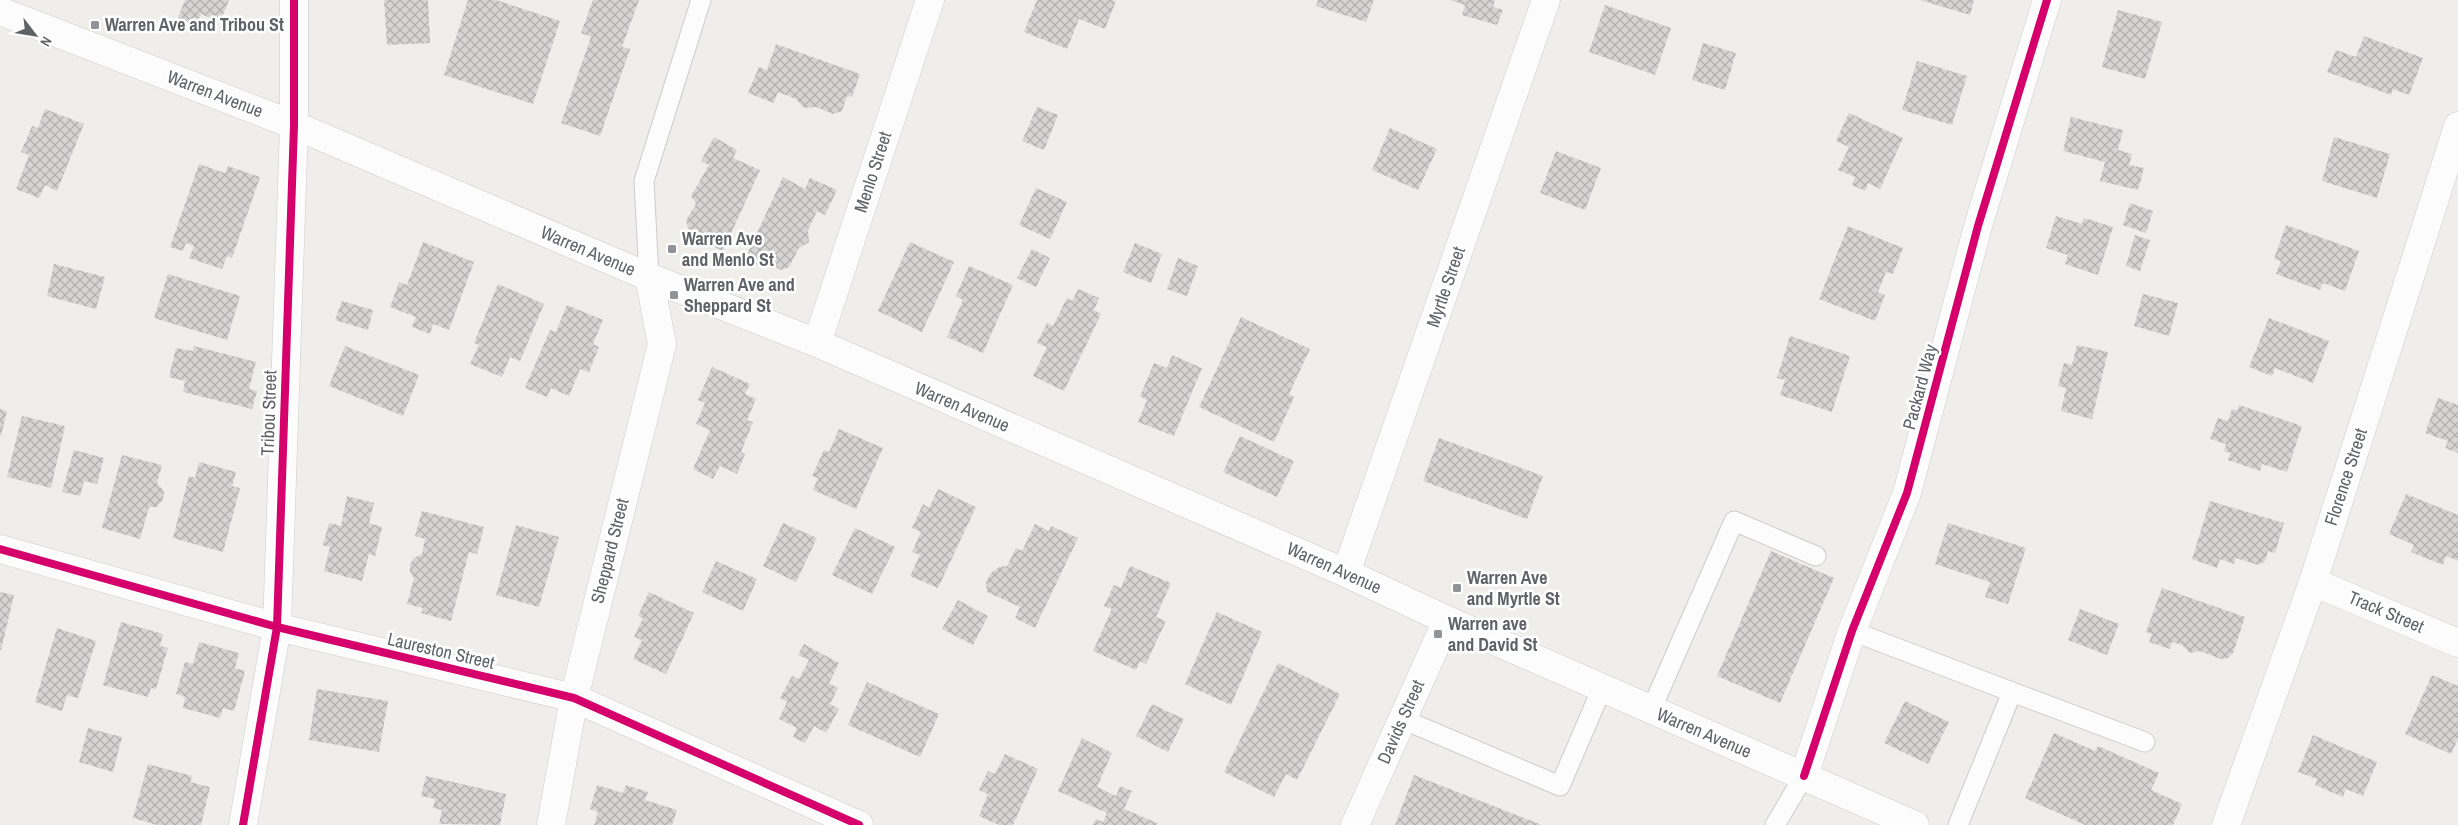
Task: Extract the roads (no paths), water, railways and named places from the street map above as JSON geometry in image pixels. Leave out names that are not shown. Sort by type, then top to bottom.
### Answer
[{"type":"street","name":"Tribou Street","points":[[243,825],[277,627],[294,125],[294,0]]},
{"type":"street","name":"Menlo Street","points":[[817,344],[930,0]]},
{"type":"street","name":"Myrtle Street","points":[[1346,573],[1546,0]]},
{"type":"street","name":"Packard Way","points":[[1804,776],[1852,631],[1907,493],[1978,226],[2046,0]]},
{"type":"street","name":"Warren Avenue","points":[[0,11],[294,125],[649,278],[817,344],[1346,573],[1446,620],[1915,825]]},
{"type":"street","name":"Florence Street","points":[[2226,825],[2313,582],[2458,126]]},
{"type":"street","name":"Sheppard Street","points":[[552,825],[574,698],[662,344],[649,278]]},
{"type":"street","name":"Laureston Street","points":[[0,549],[277,627],[574,698],[859,825]]},
{"type":"street","name":"Track Street","points":[[2313,582],[2458,642]]},
{"type":"street","name":"Davids Street","points":[[1355,825],[1446,620]]},
{"type":"lane","points":[[649,278],[644,181],[701,0]]},
{"type":"lane","points":[[1651,710],[1734,520],[1816,556]]},
{"type":"lane","points":[[1852,631],[2145,742]]},
{"type":"lane","points":[[1402,719],[1560,786],[1602,688]]},
{"type":"lane","points":[[1958,825],[2012,692]]},
{"type":"lane","points":[[1775,825],[1804,776]]},
{"type":"place","name":"Warren Ave and Tribou St","points":[[95,25]]},
{"type":"place","name":"Warren Ave and Menlo St","points":[[672,249]]},
{"type":"place","name":"Warren Ave and Sheppard St","points":[[674,295]]},
{"type":"place","name":"Warren Ave and Myrtle St","points":[[1457,588]]},
{"type":"place","name":"Warren ave and David St","points":[[1438,634]]}]
